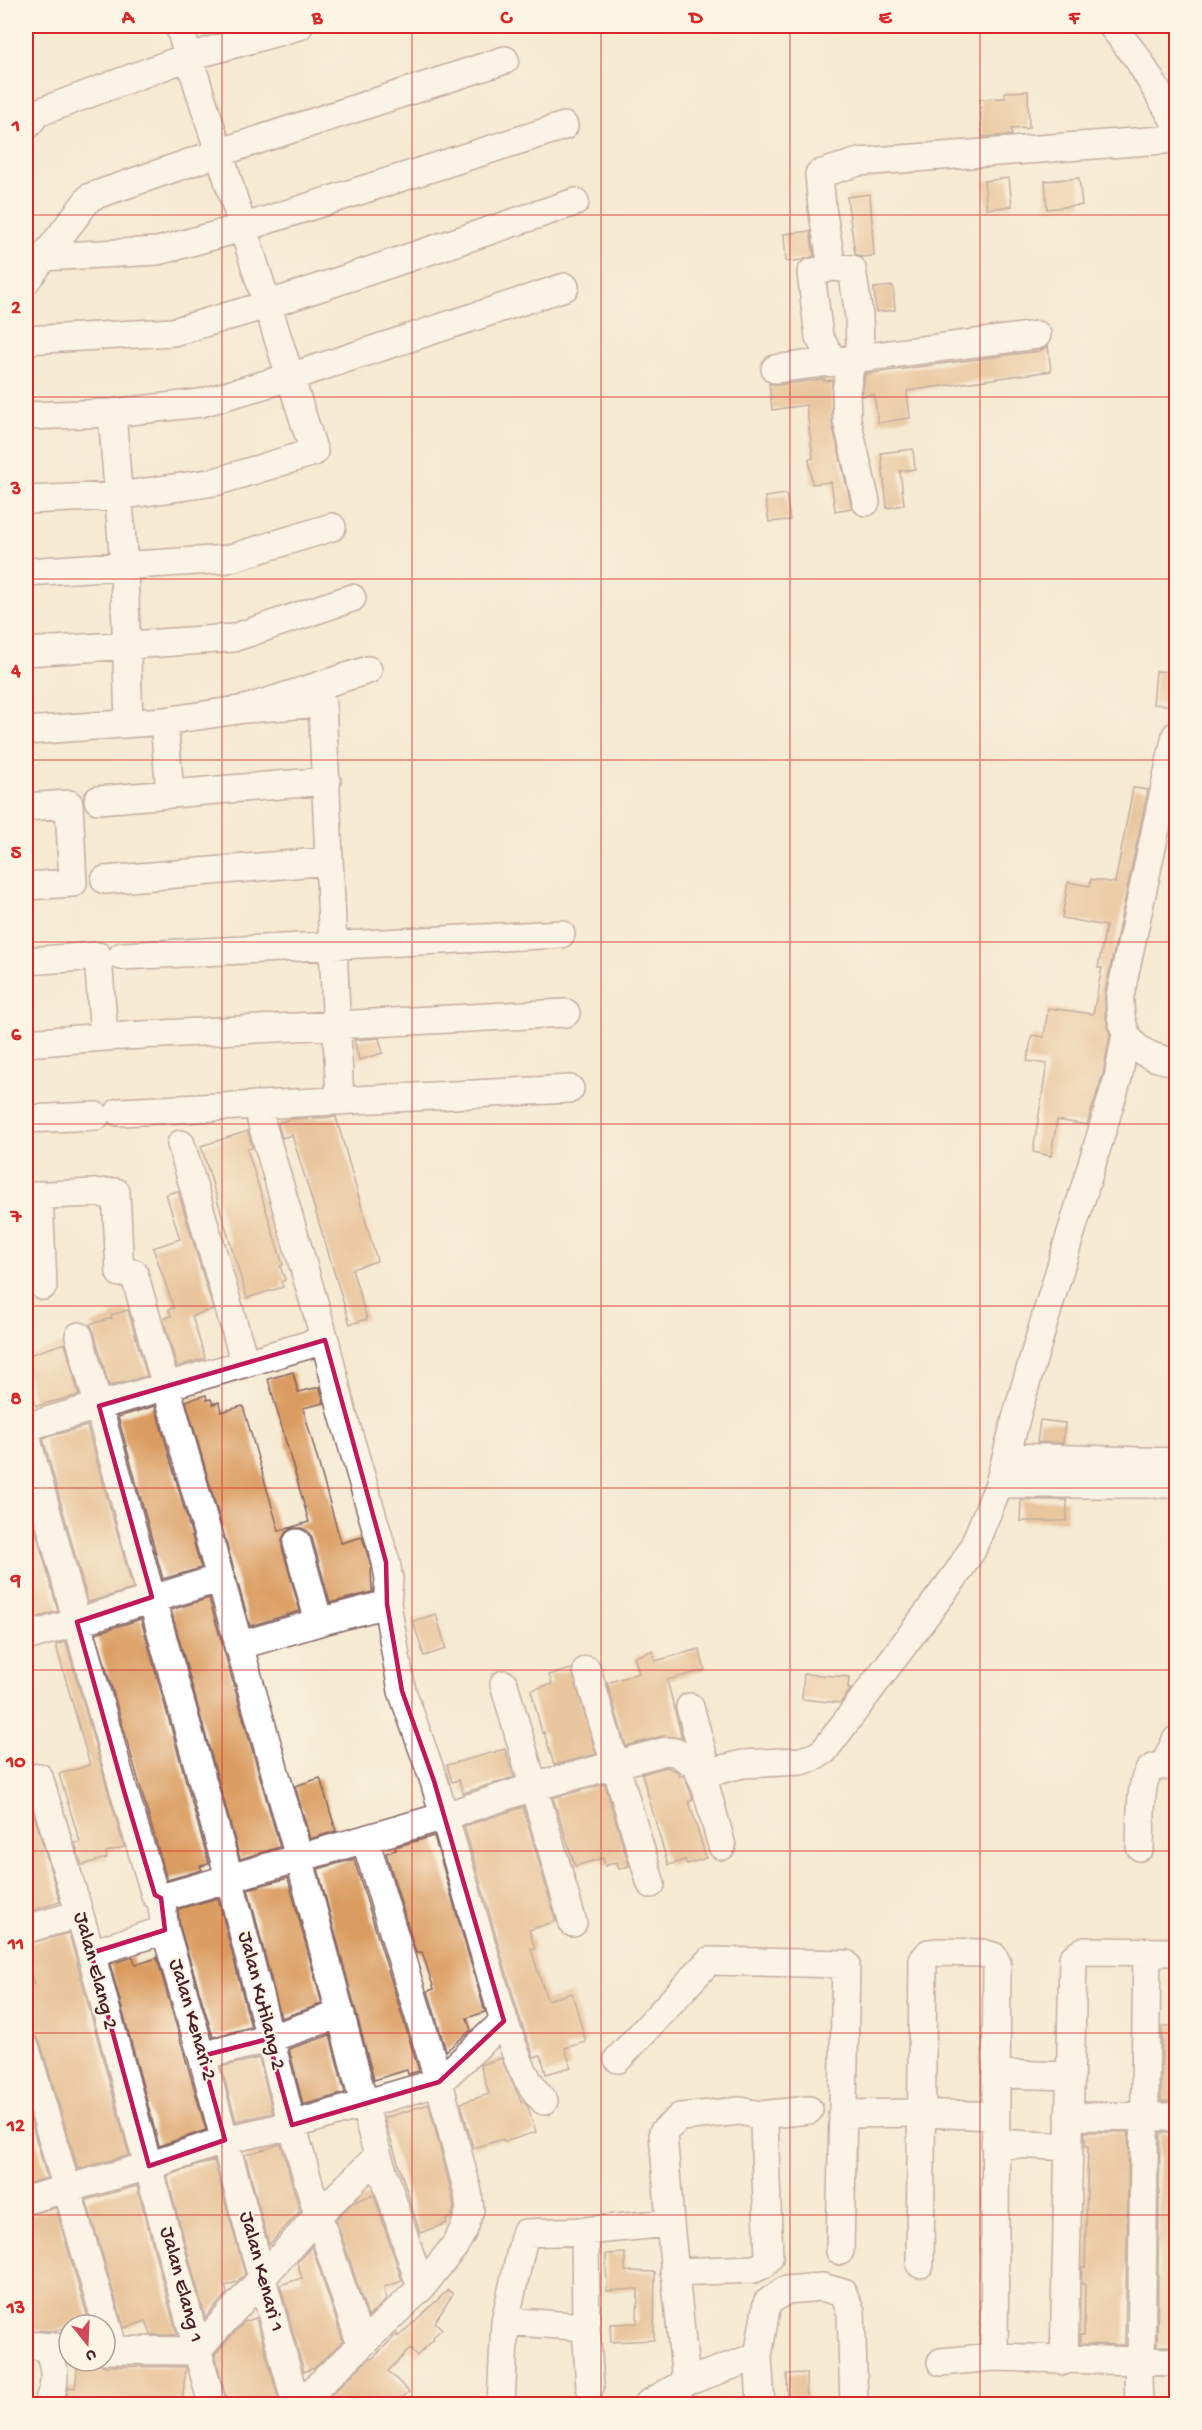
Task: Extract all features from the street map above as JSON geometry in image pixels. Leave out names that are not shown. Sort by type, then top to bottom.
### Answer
[{"type":"street","points":[[26,500],[118,496],[215,482],[314,452],[179,26]]},
{"type":"street","points":[[26,128],[37,113],[188,57],[299,26]]},
{"type":"street","points":[[1113,26],[1138,59],[1176,123]]},
{"type":"street","points":[[26,281],[42,257],[90,197],[505,60]]},
{"type":"street","points":[[42,257],[158,251],[242,228],[564,126]]},
{"type":"street","points":[[832,267],[819,174],[860,162],[1176,139]]},
{"type":"street","points":[[26,340],[173,332],[267,305],[575,202]]},
{"type":"street","points":[[846,362],[819,337],[811,273],[832,267],[852,269],[860,348],[846,362],[847,420],[866,502]]},
{"type":"street","points":[[26,416],[112,413],[201,403],[290,377],[566,287]]},
{"type":"street","points":[[775,369],[846,362],[1037,334]]},
{"type":"street","points":[[112,413],[124,566],[129,723]]},
{"type":"street","points":[[26,572],[228,559],[332,527]]},
{"type":"street","points":[[26,652],[233,638],[352,598]]},
{"type":"street","points":[[245,709],[368,670]]},
{"type":"street","points":[[26,731],[164,721],[245,709],[322,703],[340,1101]]},
{"type":"street","points":[[164,721],[170,794]]},
{"type":"street","points":[[1176,735],[1120,996],[1121,1024],[1126,1034],[1144,1053],[1156,1059],[1176,1062]]},
{"type":"street","points":[[98,800],[327,781]]},
{"type":"street","points":[[26,807],[69,804],[74,883],[26,886]]},
{"type":"street","points":[[105,880],[330,861]]},
{"type":"street","points":[[122,956],[561,934]]},
{"type":"street","points":[[26,961],[98,956],[104,1037]]},
{"type":"street","points":[[26,1043],[566,1013]]},
{"type":"street","points":[[161,1898],[533,1787],[666,1751],[675,1752],[701,1767],[719,1770],[743,1764],[801,1761],[824,1751],[956,1575],[980,1534],[999,1484],[1050,1302],[1118,1078],[1126,1034]]},
{"type":"street","points":[[26,1119],[570,1089]]},
{"type":"street","points":[[261,1121],[325,1340],[342,1411],[386,1562],[389,1579],[387,1604],[402,1691],[444,1815],[504,2013],[504,2021],[524,2076],[532,2090],[544,2102]]},
{"type":"street","points":[[182,1144],[245,1363]]},
{"type":"street","points":[[43,1286],[32,1196],[116,1192],[127,1273],[167,1386],[299,1857],[378,2156],[421,2288]]},
{"type":"street","name":"Jalan Kutilang 2","points":[[79,1336],[228,1877],[292,2125],[318,2216],[361,2345]]},
{"type":"street","points":[[26,1427],[325,1340]]},
{"type":"street","name":"Jalan Kenari 2","points":[[26,1436],[133,1822],[155,1895],[161,1898],[165,1930],[225,2140]]},
{"type":"street","points":[[1006,1457],[1176,1462]]},
{"type":"street","points":[[999,1484],[1176,1484]]},
{"type":"street","points":[[297,1543],[319,1622]]},
{"type":"street","points":[[26,1637],[221,1578]]},
{"type":"street","points":[[238,1646],[387,1604]]},
{"type":"street","points":[[587,1670],[651,1884]]},
{"type":"street","points":[[504,1684],[573,1923]]},
{"type":"street","points":[[690,1707],[701,1767],[722,1846]]},
{"type":"street","points":[[1140,1847],[1144,1783],[1149,1772],[1155,1767],[1170,1766],[1176,1740]]},
{"type":"street","name":"Jalan Elang 2","points":[[39,1777],[91,1953],[111,2034],[149,2166]]},
{"type":"street","points":[[297,2404],[421,2288],[454,2247],[464,2229],[470,2210],[468,2192],[439,2082],[365,1839]]},
{"type":"street","points":[[26,1929],[79,1914]]},
{"type":"street","points":[[91,1953],[165,1930]]},
{"type":"street","points":[[1064,2361],[1073,1958],[1083,1951],[1176,1952]]},
{"type":"street","points":[[1139,2381],[1147,1952]]},
{"type":"street","points":[[920,2264],[923,1960],[929,1953],[982,1953],[993,1956],[998,1963],[994,2357]]},
{"type":"street","points":[[618,2059],[709,1961],[846,1964],[840,2251]]},
{"type":"street","points":[[202,2056],[268,2039],[341,2014]]},
{"type":"street","points":[[26,2200],[149,2166],[225,2140],[292,2125],[439,2082],[504,2021]]},
{"type":"street","points":[[26,2049],[99,2313]]},
{"type":"street","points":[[997,2074],[1071,2076]]},
{"type":"street","points":[[758,2356],[669,2395],[674,2272],[663,2132],[680,2117],[740,2111],[760,2115],[808,2110]]},
{"type":"street","points":[[842,2114],[995,2116]]},
{"type":"street","points":[[674,2272],[754,2269],[763,2265],[769,2258],[764,2124],[760,2115]]},
{"type":"street","points":[[1070,2116],[1176,2117]]},
{"type":"street","name":"Jalan Kenari 1","points":[[225,2140],[297,2404]]},
{"type":"street","points":[[995,2144],[1068,2147]]},
{"type":"street","points":[[117,2350],[197,2351],[318,2216],[378,2156]]},
{"type":"street","name":"Jalan Elang 1","points":[[149,2166],[212,2404]]},
{"type":"street","points":[[501,2404],[505,2321],[525,2233],[585,2231],[670,2223]]},
{"type":"street","points":[[585,2231],[586,2326],[590,2387]]},
{"type":"street","points":[[761,2404],[758,2356],[767,2303],[786,2290],[822,2287],[843,2293],[851,2312],[854,2404]]},
{"type":"street","points":[[505,2321],[586,2326]]},
{"type":"street","points":[[47,2347],[55,2371],[55,2384],[47,2404]]},
{"type":"street","points":[[941,2362],[994,2357],[1064,2361],[1139,2381],[1176,2362]]},
{"type":"highlighted area","points":[[325,1340],[386,1562],[387,1604],[402,1691],[434,1781],[504,2013],[504,2021],[439,2082],[292,2125],[268,2039],[202,2056],[225,2140],[149,2166],[91,1953],[165,1930],[161,1898],[155,1895],[77,1622],[152,1597],[99,1406]]},
{"type":"building","points":[[1028,91],[1029,128],[1011,129],[1012,135],[982,137],[980,99],[1005,98],[1005,92]]},
{"type":"building","points":[[1009,178],[1012,206],[987,209],[984,181]]},
{"type":"building","points":[[1079,178],[1082,205],[1047,209],[1045,181]]},
{"type":"building","points":[[870,194],[874,256],[862,257],[855,254],[847,197]]},
{"type":"building","points":[[810,231],[814,256],[786,262],[784,234]]},
{"type":"building","points":[[893,286],[895,310],[876,312],[874,288]]},
{"type":"building","points":[[1048,346],[1051,371],[907,391],[910,418],[878,423],[874,394],[862,396],[865,374],[1039,351]]},
{"type":"building","points":[[824,379],[824,381],[832,380],[832,423],[852,508],[835,511],[831,482],[812,484],[809,459],[813,458],[806,405],[772,410],[769,383],[777,385]]},
{"type":"building","points":[[913,449],[915,469],[900,471],[904,505],[887,508],[881,453]]},
{"type":"building","points":[[786,494],[790,520],[769,522],[765,497]]},
{"type":"building","points":[[1156,671],[1176,672],[1176,706],[1153,704]]},
{"type":"building","points":[[1133,788],[1148,790],[1105,993],[1105,1013],[1110,1035],[1103,1074],[1087,1125],[1057,1120],[1051,1156],[1033,1152],[1047,1064],[1027,1061],[1032,1035],[1044,1037],[1048,1008],[1093,1014],[1102,968],[1098,968],[1106,926],[1062,918],[1068,882],[1090,886],[1091,879],[1115,883]]},
{"type":"building","points":[[379,1038],[383,1053],[359,1060],[354,1040]]},
{"type":"building","points":[[336,1117],[377,1261],[352,1269],[367,1319],[350,1324],[292,1135],[282,1138],[278,1123],[291,1119]]},
{"type":"building","points":[[248,1131],[252,1148],[247,1149],[283,1265],[280,1266],[285,1280],[281,1282],[283,1287],[247,1298],[201,1146]]},
{"type":"building","points":[[178,1191],[213,1309],[192,1316],[205,1358],[177,1367],[163,1319],[171,1316],[169,1309],[174,1308],[153,1248],[180,1239],[166,1194]]},
{"type":"building","points":[[128,1310],[147,1376],[109,1386],[90,1324],[112,1318],[111,1315]]},
{"type":"building","points":[[65,1343],[79,1395],[36,1406],[26,1371],[26,1356]]},
{"type":"building","points":[[293,1372],[298,1392],[320,1387],[324,1403],[303,1408],[341,1543],[362,1537],[371,1566],[372,1592],[330,1603],[312,1538],[308,1531],[292,1528],[282,1539],[282,1547],[300,1611],[250,1626],[186,1401],[206,1395],[207,1400],[211,1399],[213,1404],[219,1402],[221,1412],[243,1406],[279,1531],[309,1522],[268,1379]]},
{"type":"building","points":[[155,1406],[201,1568],[163,1579],[118,1417]]},
{"type":"building","points":[[1040,1420],[1065,1423],[1063,1443],[1037,1442]]},
{"type":"building","points":[[87,1426],[133,1589],[88,1602],[43,1438]]},
{"type":"building","points":[[26,1494],[58,1611],[26,1621]]},
{"type":"building","points":[[1021,1500],[1067,1500],[1067,1521],[1020,1521]]},
{"type":"building","points":[[209,1598],[280,1847],[240,1859],[171,1610]]},
{"type":"building","points":[[436,1614],[446,1649],[424,1656],[413,1621]]},
{"type":"building","points":[[141,1619],[209,1864],[200,1866],[202,1870],[167,1880],[96,1633]]},
{"type":"building","points":[[66,1642],[124,1847],[106,1852],[107,1858],[82,1865],[75,1843],[80,1842],[59,1774],[90,1765],[56,1645]]},
{"type":"building","points":[[699,1649],[705,1670],[667,1680],[682,1738],[662,1736],[626,1746],[607,1683],[639,1673],[634,1657],[652,1651],[655,1661]]},
{"type":"building","points":[[572,1669],[596,1754],[554,1765],[544,1732],[542,1733],[531,1690],[552,1684],[549,1675]]},
{"type":"building","points":[[804,1674],[849,1677],[848,1689],[851,1689],[840,1703],[802,1699]]},
{"type":"building","points":[[505,1749],[514,1777],[463,1793],[459,1780],[452,1782],[447,1765]]},
{"type":"building","points":[[667,1767],[678,1772],[679,1776],[684,1776],[693,1800],[689,1801],[706,1858],[687,1864],[685,1860],[668,1865],[642,1774]]},
{"type":"building","points":[[320,1778],[336,1831],[310,1839],[295,1786]]},
{"type":"building","points":[[605,1784],[629,1866],[619,1869],[617,1862],[605,1866],[603,1858],[575,1866],[553,1798]]},
{"type":"building","points":[[29,1797],[60,1902],[26,1912],[26,1798]]},
{"type":"building","points":[[523,1807],[556,1921],[529,1930],[535,1949],[531,1949],[547,2000],[572,1993],[586,2042],[565,2048],[571,2067],[546,2074],[541,2055],[534,2057],[519,2016],[464,1826]]},
{"type":"building","points":[[434,1836],[485,2012],[467,2018],[471,2030],[446,2051],[428,1991],[434,1989],[422,1952],[416,1953],[386,1853],[396,1850],[395,1847]]},
{"type":"building","points":[[354,1859],[419,2071],[408,2074],[407,2070],[374,2080],[318,1869]]},
{"type":"building","points":[[288,1878],[322,2004],[281,2018],[248,1889]]},
{"type":"building","points":[[218,1898],[251,2027],[213,2037],[180,1927],[178,1909]]},
{"type":"building","points":[[69,1933],[129,2155],[78,2169],[41,2045],[36,2037],[26,2034],[26,1987],[34,1984],[26,1958],[26,1944]]},
{"type":"building","points":[[133,1957],[135,1965],[157,1958],[206,2130],[159,2146],[110,1964]]},
{"type":"building","points":[[1162,2026],[1176,2026],[1176,2101],[1161,2101]]},
{"type":"building","points":[[330,2035],[345,2093],[303,2105],[289,2049]]},
{"type":"building","points":[[259,2058],[273,2113],[236,2121],[221,2067]]},
{"type":"building","points":[[501,2058],[522,2103],[524,2102],[528,2107],[536,2132],[504,2142],[503,2139],[473,2148],[461,2103],[489,2094],[480,2065]]},
{"type":"building","points":[[26,2103],[47,2178],[26,2184]]},
{"type":"building","points":[[429,2104],[454,2208],[451,2217],[446,2219],[447,2223],[420,2233],[384,2118]]},
{"type":"building","points":[[1085,2132],[1129,2132],[1125,2345],[1080,2344],[1080,2335],[1084,2335],[1085,2284],[1081,2284],[1082,2267],[1085,2267],[1088,2146],[1085,2146]]},
{"type":"building","points":[[1160,2133],[1176,2133],[1176,2346],[1157,2346]]},
{"type":"building","points":[[281,2144],[300,2211],[269,2245],[245,2155]]},
{"type":"building","points":[[214,2160],[245,2274],[237,2282],[225,2286],[227,2293],[205,2318],[167,2176]]},
{"type":"building","points":[[137,2186],[177,2335],[151,2335],[146,2321],[124,2328],[86,2200]]},
{"type":"building","points":[[374,2195],[402,2281],[384,2287],[386,2300],[368,2317],[336,2219],[352,2203]]},
{"type":"building","points":[[56,2208],[87,2313],[57,2313],[56,2331],[26,2330],[26,2215]]},
{"type":"building","points":[[312,2246],[343,2341],[314,2368],[304,2372],[280,2285],[302,2278],[297,2262]]},
{"type":"building","points":[[625,2253],[625,2271],[655,2272],[654,2340],[611,2342],[610,2324],[637,2323],[638,2289],[607,2291],[606,2254]]},
{"type":"building","points":[[448,2290],[453,2294],[435,2322],[442,2329],[417,2356],[410,2349],[388,2371],[409,2392],[395,2404],[321,2404],[397,2334],[398,2337]]},
{"type":"building","points":[[256,2318],[280,2404],[227,2404],[215,2354],[244,2322]]},
{"type":"building","points":[[117,2366],[186,2367],[182,2404],[64,2404],[69,2387],[75,2388],[77,2373],[117,2373]]},
{"type":"building","points":[[806,2373],[807,2404],[788,2404],[787,2374]]}]
